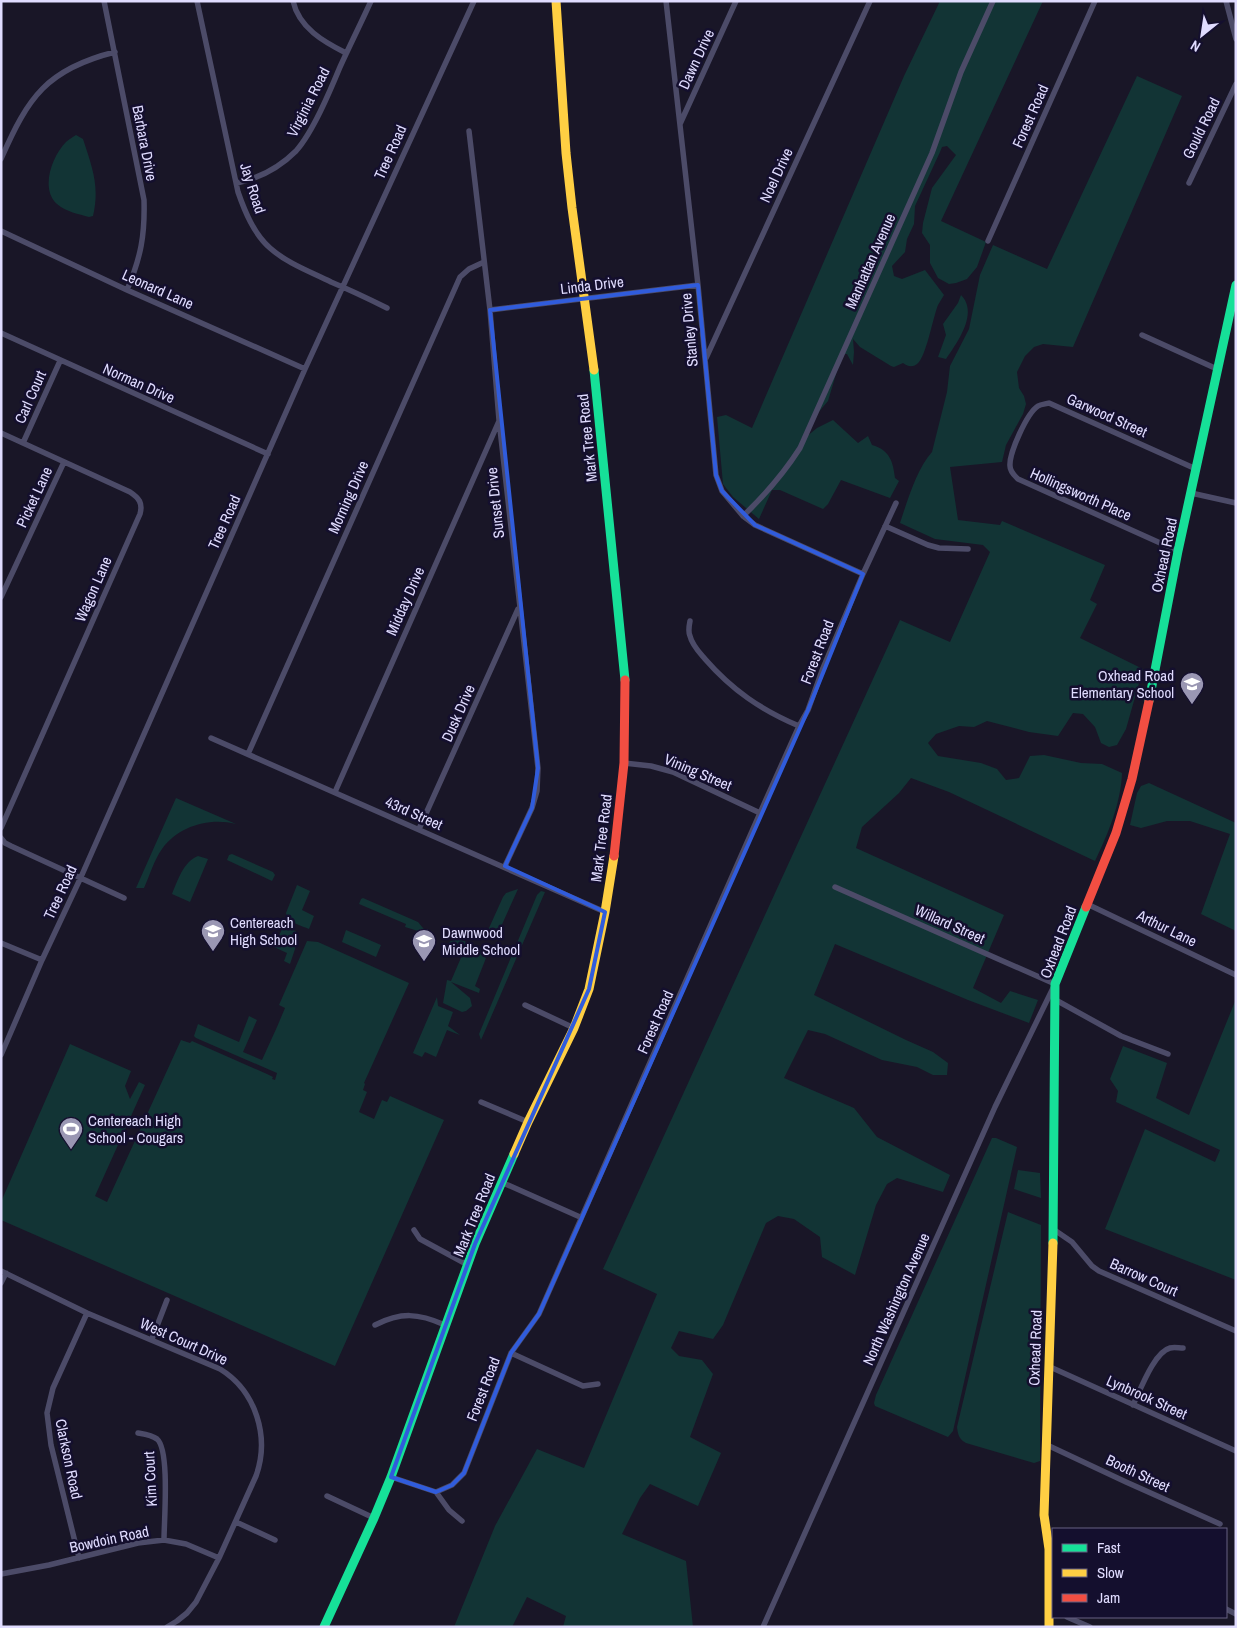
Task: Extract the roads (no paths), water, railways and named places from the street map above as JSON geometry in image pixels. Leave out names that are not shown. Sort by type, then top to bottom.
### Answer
[{"type":"street","name":"Barbara Drive","points":[[104,1],[144,200],[141,249],[128,290]]},
{"type":"street","name":"Jay Road","points":[[197,1],[228,152],[242,203],[260,238],[270,248],[293,263],[387,308]]},
{"type":"street","points":[[293,1],[302,20],[312,31],[325,42],[346,53]]},
{"type":"street","name":"Virginia Road","points":[[237,183],[252,179],[276,168],[297,150],[304,141],[371,1]]},
{"type":"street","name":"Tree Road","points":[[1,1055],[306,369],[474,1]]},
{"type":"street","name":"Mark Tree Road","points":[[324,1627],[391,1477],[475,1244],[528,1122],[574,1028],[589,989],[605,912],[614,855],[624,763],[625,683],[596,384],[567,161],[556,1]]},
{"type":"street","name":"Stanley Drive","points":[[666,1],[698,285],[716,475],[722,491],[743,516],[755,525],[863,574]]},
{"type":"street","name":"Dawn Drive","points":[[679,126],[736,1]]},
{"type":"street","name":"Noel Drive","points":[[705,359],[870,1]]},
{"type":"street","name":"Manhattan Avenue","points":[[743,516],[788,467],[800,448],[932,153],[961,72],[993,1]]},
{"type":"street","name":"Forest Road","points":[[988,241],[1095,1]]},
{"type":"street","points":[[1226,1],[1236,39]]},
{"type":"street","points":[[1,159],[28,105],[47,84],[78,63],[115,52]]},
{"type":"street","name":"Gould Road","points":[[1189,182],[1236,84]]},
{"type":"street","name":"Sunset Drive","points":[[469,131],[490,310],[499,420],[538,768],[537,791],[532,808],[505,866]]},
{"type":"street","name":"Leonard Lane","points":[[1,230],[128,290],[306,369]]},
{"type":"street","name":"Morning Drive","points":[[248,754],[460,277],[469,269],[484,262]]},
{"type":"street","name":"Linda Drive","points":[[490,310],[698,285]]},
{"type":"street","name":"Oxhead Road","points":[[1050,1627],[1052,1610],[1049,1549],[1044,1515],[1053,1229],[1055,984],[1116,833],[1132,779],[1178,551],[1236,285]]},
{"type":"street","name":"Norman Drive","points":[[1,334],[268,454]]},
{"type":"street","points":[[1142,335],[1217,370]]},
{"type":"street","name":"Carl Court","points":[[23,443],[60,361]]},
{"type":"street","name":"Garwood Street","points":[[1020,435],[1027,418],[1038,406],[1049,403],[1196,470]]},
{"type":"street","name":"Midday Drive","points":[[335,792],[499,420]]},
{"type":"street","name":"Wagon Lane","points":[[1,433],[130,492],[141,503],[141,511],[1,828]]},
{"type":"street","name":"Hollingsworth Place","points":[[1020,435],[1012,455],[1010,467],[1012,473],[1018,479],[1178,551]]},
{"type":"street","name":"Picket Lane","points":[[1,597],[64,462]]},
{"type":"street","points":[[1191,493],[1236,503]]},
{"type":"street","name":"Forest Road","points":[[436,1492],[452,1485],[464,1473],[511,1353],[539,1314],[580,1217],[637,1093],[760,812],[813,699],[820,674],[896,503]]},
{"type":"street","points":[[885,526],[928,545],[939,548],[968,549]]},
{"type":"street","name":"Dusk Drive","points":[[420,829],[519,607]]},
{"type":"street","points":[[690,621],[689,636],[695,647],[723,678],[752,702],[779,718],[799,726]]},
{"type":"street","name":"43rd Street","points":[[211,738],[505,866],[605,912]]},
{"type":"street","name":"Vining Street","points":[[624,763],[650,766],[673,772],[760,812]]},
{"type":"street","points":[[1,838],[11,846],[124,898]]},
{"type":"street","name":"Willard Street","points":[[835,887],[1055,984]]},
{"type":"street","name":"Arthur Lane","points":[[1087,904],[1236,975]]},
{"type":"street","points":[[1,943],[42,960]]},
{"type":"street","name":"North Washington Avenue","points":[[763,1627],[994,1107],[1055,984]]},
{"type":"street","points":[[1054,999],[1122,1036],[1168,1054]]},
{"type":"street","points":[[525,1005],[574,1028]]},
{"type":"street","points":[[481,1102],[528,1122]]},
{"type":"street","points":[[501,1182],[580,1217]]},
{"type":"street","name":"Barrow Court","points":[[1053,1229],[1072,1242],[1092,1266],[1099,1271],[1236,1331]]},
{"type":"street","points":[[414,1230],[420,1239],[468,1265]]},
{"type":"street","points":[[1,1283],[4,1272]]},
{"type":"street","name":"West Court Drive","points":[[4,1272],[87,1313],[208,1363],[228,1374],[242,1386],[251,1402],[260,1431],[262,1448],[256,1476],[219,1558],[196,1602],[187,1613],[167,1627]]},
{"type":"street","points":[[152,1339],[167,1300]]},
{"type":"street","name":"Clarkson Road","points":[[79,1558],[51,1445],[47,1413],[53,1388],[87,1313]]},
{"type":"street","points":[[375,1325],[387,1319],[409,1314],[445,1325]]},
{"type":"street","points":[[1134,1406],[1150,1370],[1164,1350],[1171,1347],[1183,1348]]},
{"type":"street","points":[[511,1353],[583,1386],[598,1384]]},
{"type":"street","name":"Lynbrook Street","points":[[1048,1366],[1236,1451]]},
{"type":"street","name":"Kim Court","points":[[138,1433],[153,1436],[158,1440],[162,1450],[165,1470],[164,1540]]},
{"type":"street","name":"Booth Street","points":[[1046,1444],[1220,1524]]},
{"type":"street","points":[[391,1477],[436,1492],[449,1510],[462,1521]]},
{"type":"street","points":[[327,1496],[374,1518]]},
{"type":"street","points":[[236,1522],[275,1540]]},
{"type":"street","name":"Bowdoin Road","points":[[1,1574],[79,1558],[138,1543],[164,1540],[186,1544],[219,1558]]},
{"type":"street","points":[[1070,1618],[1090,1627]]},
{"type":"place","name":"Oxhead Road Elementary School","points":[[1192,705]]},
{"type":"place","name":"Centereach High School","points":[[213,952]]},
{"type":"place","name":"Dawnwood Middle School","points":[[424,962]]},
{"type":"place","name":"Centereach High School - Cougars","points":[[71,1150]]}]
